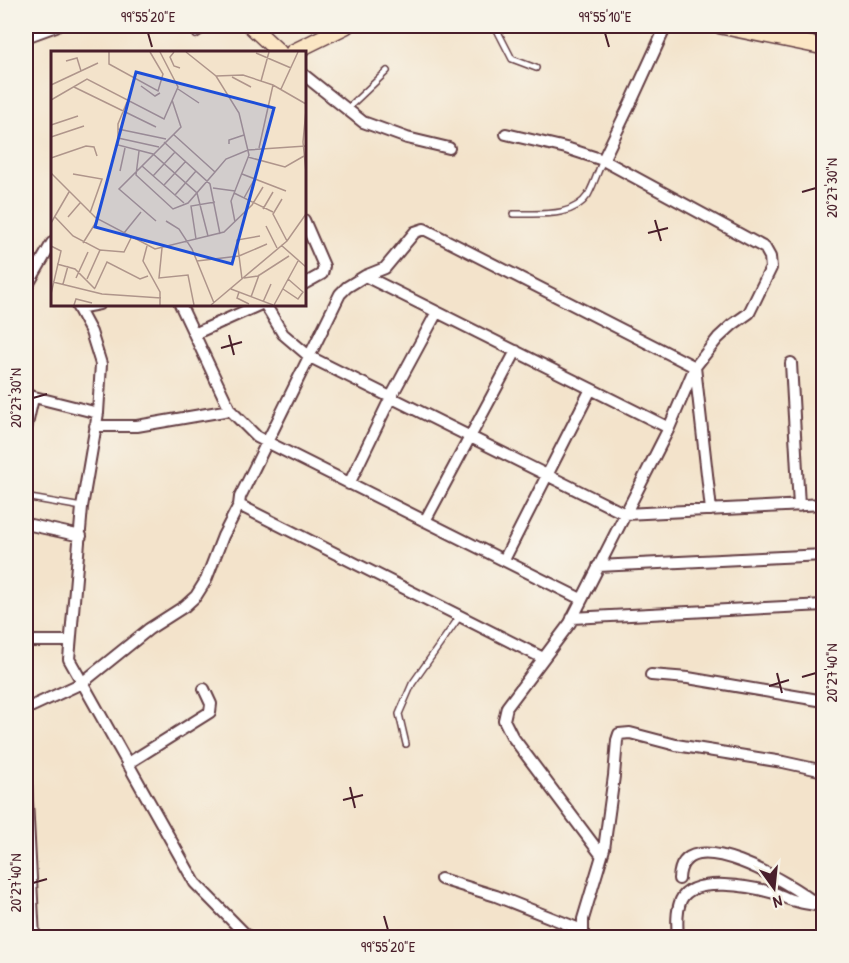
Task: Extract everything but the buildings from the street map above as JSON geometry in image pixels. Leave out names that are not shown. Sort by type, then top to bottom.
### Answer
[{"type":"street","points":[[26,37],[56,26]]},
{"type":"street","points":[[251,26],[278,51]]},
{"type":"street","points":[[295,51],[346,26]]},
{"type":"street","points":[[603,160],[666,26]]},
{"type":"street","points":[[721,26],[824,47]]},
{"type":"street","points":[[306,78],[363,122],[406,138],[449,148]]},
{"type":"street","points":[[506,134],[566,148],[603,160],[765,248],[770,257],[771,268],[749,313],[718,338],[695,368],[669,428],[572,618],[507,707],[504,720],[512,736],[602,856]]},
{"type":"street","points":[[306,225],[324,266],[322,274],[306,283]]},
{"type":"street","points":[[26,709],[82,683],[149,629],[185,606],[196,596],[206,580],[223,536],[239,505],[238,500],[340,294],[365,276],[385,268],[415,232],[424,229],[695,368]]},
{"type":"street","points":[[26,288],[51,250]]},
{"type":"street","points":[[365,276],[669,428]]},
{"type":"street","points":[[77,306],[91,332],[101,364],[98,413],[82,507],[69,659],[195,883],[249,938]]},
{"type":"street","points":[[181,306],[230,410],[253,433],[267,443],[581,599]]},
{"type":"street","points":[[194,334],[258,306]]},
{"type":"street","points":[[264,306],[283,334],[310,357],[625,514],[824,504]]},
{"type":"street","points":[[349,484],[437,312]]},
{"type":"street","points":[[425,521],[516,351]]},
{"type":"street","points":[[791,363],[799,506]]},
{"type":"street","points":[[695,368],[711,510]]},
{"type":"street","points":[[504,561],[591,389]]},
{"type":"street","points":[[26,429],[29,397],[98,413]]},
{"type":"street","points":[[95,426],[137,426],[230,410]]},
{"type":"street","points":[[239,505],[543,658]]},
{"type":"street","points":[[26,524],[81,536]]},
{"type":"street","points":[[598,566],[824,555]]},
{"type":"street","points":[[572,618],[824,605]]},
{"type":"street","points":[[26,641],[69,641]]},
{"type":"street","points":[[651,675],[688,678],[824,701]]},
{"type":"street","points":[[127,764],[210,712],[210,704],[204,689]]},
{"type":"street","points":[[441,879],[496,896],[583,934],[583,919],[602,856],[614,776],[616,740],[619,734],[624,732],[685,747],[783,762],[824,771]]},
{"type":"street","points":[[26,781],[34,938]]},
{"type":"street","points":[[679,879],[681,864],[690,856],[708,854],[721,856],[745,862],[804,894],[820,906]]},
{"type":"street","points":[[678,938],[678,911],[681,898],[694,888],[727,884],[774,893],[794,901],[820,906]]},
{"type":"lane","points":[[196,35],[210,26]]},
{"type":"lane","points":[[495,26],[512,59],[536,69]]},
{"type":"lane","points":[[347,110],[387,71]]},
{"type":"lane","points":[[513,214],[565,212],[578,206],[588,195],[603,160]]},
{"type":"lane","points":[[30,498],[82,507]]},
{"type":"lane","points":[[406,744],[399,714],[412,684],[460,616]]}]
